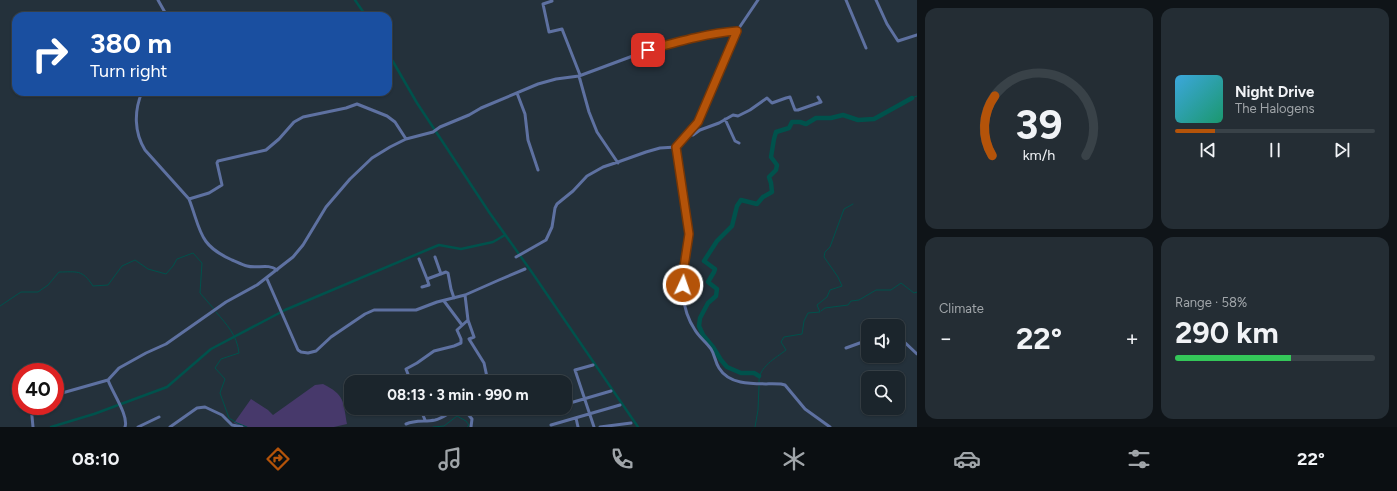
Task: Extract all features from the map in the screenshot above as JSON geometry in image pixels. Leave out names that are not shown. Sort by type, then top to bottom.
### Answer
[{"type":"street","points":[[158,0],[165,12]]},
{"type":"street","points":[[516,257],[546,240],[552,227],[557,204],[591,174],[603,166],[618,163],[646,152],[660,148],[676,147],[698,122],[737,31],[758,0]]},
{"type":"street","points":[[846,0],[866,48]]},
{"type":"street","points":[[876,0],[887,24],[898,41],[917,35]]},
{"type":"street","points":[[552,1],[544,4],[549,32],[562,29],[580,76],[597,132],[618,163]]},
{"type":"street","points":[[64,392],[108,380],[119,368],[166,344],[226,302],[257,286],[298,252],[326,207],[362,166],[382,151],[406,139],[432,132],[481,108],[550,81],[580,76],[657,48],[737,31]]},
{"type":"street","points":[[517,93],[525,114],[528,140],[538,170]]},
{"type":"street","points":[[140,96],[138,102],[136,124],[141,144],[189,199],[200,231],[210,248],[223,256],[248,266],[269,266],[277,270]]},
{"type":"street","points":[[687,135],[693,135],[700,130],[733,115],[738,116],[750,110],[767,98],[772,104],[790,97],[796,110],[798,110],[821,102],[818,97]]},
{"type":"street","points":[[189,199],[209,193],[222,185],[217,163],[218,161],[266,150],[279,139],[294,122],[311,114],[346,108],[359,104],[387,116],[395,122],[406,139]]},
{"type":"street","points":[[725,119],[735,141],[739,144]]},
{"type":"street","points":[[676,147],[689,234],[684,267],[684,308],[695,330],[711,348],[719,370],[735,380],[785,385],[805,409],[830,427]]},
{"type":"street","points":[[435,256],[441,274]]},
{"type":"street","points":[[419,258],[429,285],[422,287]]},
{"type":"street","points":[[267,278],[298,350],[308,353],[316,351],[331,337],[365,314],[374,310],[416,310],[437,302],[465,295],[525,269]]},
{"type":"street","points":[[427,279],[446,272],[448,274],[450,289],[454,298]]},
{"type":"street","points":[[465,295],[468,320],[474,337],[469,339],[484,363],[487,375]]},
{"type":"street","points":[[444,301],[462,325]]},
{"type":"street","points":[[408,375],[406,369],[434,351],[462,343],[457,330],[468,320]]},
{"type":"street","points":[[846,348],[861,343]]},
{"type":"street","points":[[905,343],[917,354]]},
{"type":"street","points":[[593,365],[575,370],[594,427]]},
{"type":"street","points":[[108,380],[124,415],[127,426]]},
{"type":"street","points":[[572,402],[611,391]]},
{"type":"street","points":[[551,425],[620,405]]},
{"type":"street","points":[[170,427],[197,408],[205,407],[222,415],[232,425],[242,427]]},
{"type":"street","points":[[31,415],[32,426]]},
{"type":"street","points":[[423,415],[425,420]]},
{"type":"street","points":[[406,424],[425,420],[433,421],[447,415]]},
{"type":"street","points":[[469,415],[472,419],[471,427]]},
{"type":"street","points":[[138,427],[159,417]]},
{"type":"street","points":[[576,418],[578,427]]},
{"type":"street","points":[[562,422],[563,427]]},
{"type":"street","points":[[600,427],[631,423]]},
{"type":"shaded area","points":[[323,384],[339,395],[344,407],[344,415],[346,415],[347,424],[334,427],[245,427],[234,423],[251,399],[273,415],[315,385]]},
{"type":"waterway","points":[[355,0],[363,12]]},
{"type":"waterway","points":[[392,60],[417,103],[489,212],[638,427]]},
{"type":"waterway","points":[[912,98],[917,96]]},
{"type":"waterway","points":[[759,376],[754,373],[741,373],[727,367],[703,335],[699,326],[700,318],[708,303],[716,296],[717,289],[708,282],[715,269],[704,261],[717,241],[732,226],[737,206],[741,200],[757,204],[763,197],[772,192],[769,177],[776,170],[777,165],[771,157],[776,132],[789,128],[792,122],[806,124],[816,118],[831,118],[843,115],[858,120],[874,119],[912,98]]},
{"type":"waterway","points":[[759,382],[759,377],[764,367],[786,350],[781,342],[784,337],[802,334],[804,321],[808,313],[820,312],[817,305],[827,297],[830,290],[842,286],[838,277],[824,257],[825,252],[830,247],[844,209],[853,204]]},
{"type":"waterway","points":[[51,427],[94,414],[167,387],[211,349],[285,310],[439,245],[461,249],[493,242],[505,235]]},
{"type":"waterway","points":[[0,306],[21,292],[38,292],[48,285],[59,272],[82,274],[93,286],[108,285],[122,266],[135,260],[148,269],[166,274],[177,259],[193,253],[202,263],[200,293],[214,309]]},
{"type":"waterway","points":[[821,311],[825,308],[848,305],[851,301],[859,300],[876,290],[891,290],[901,283],[914,293],[917,292]]},
{"type":"waterway","points":[[216,312],[234,336],[239,353],[221,359],[215,368],[225,379],[220,393],[229,418],[247,427]]},
{"type":"waterway","points":[[755,427],[758,410],[759,386]]},
{"type":"waterway","points":[[433,427],[444,426],[457,416],[466,421],[469,425],[467,427]]},
{"type":"route","points":[[648,50],[696,38],[737,31],[698,122],[676,147],[689,234],[683,285]]}]
